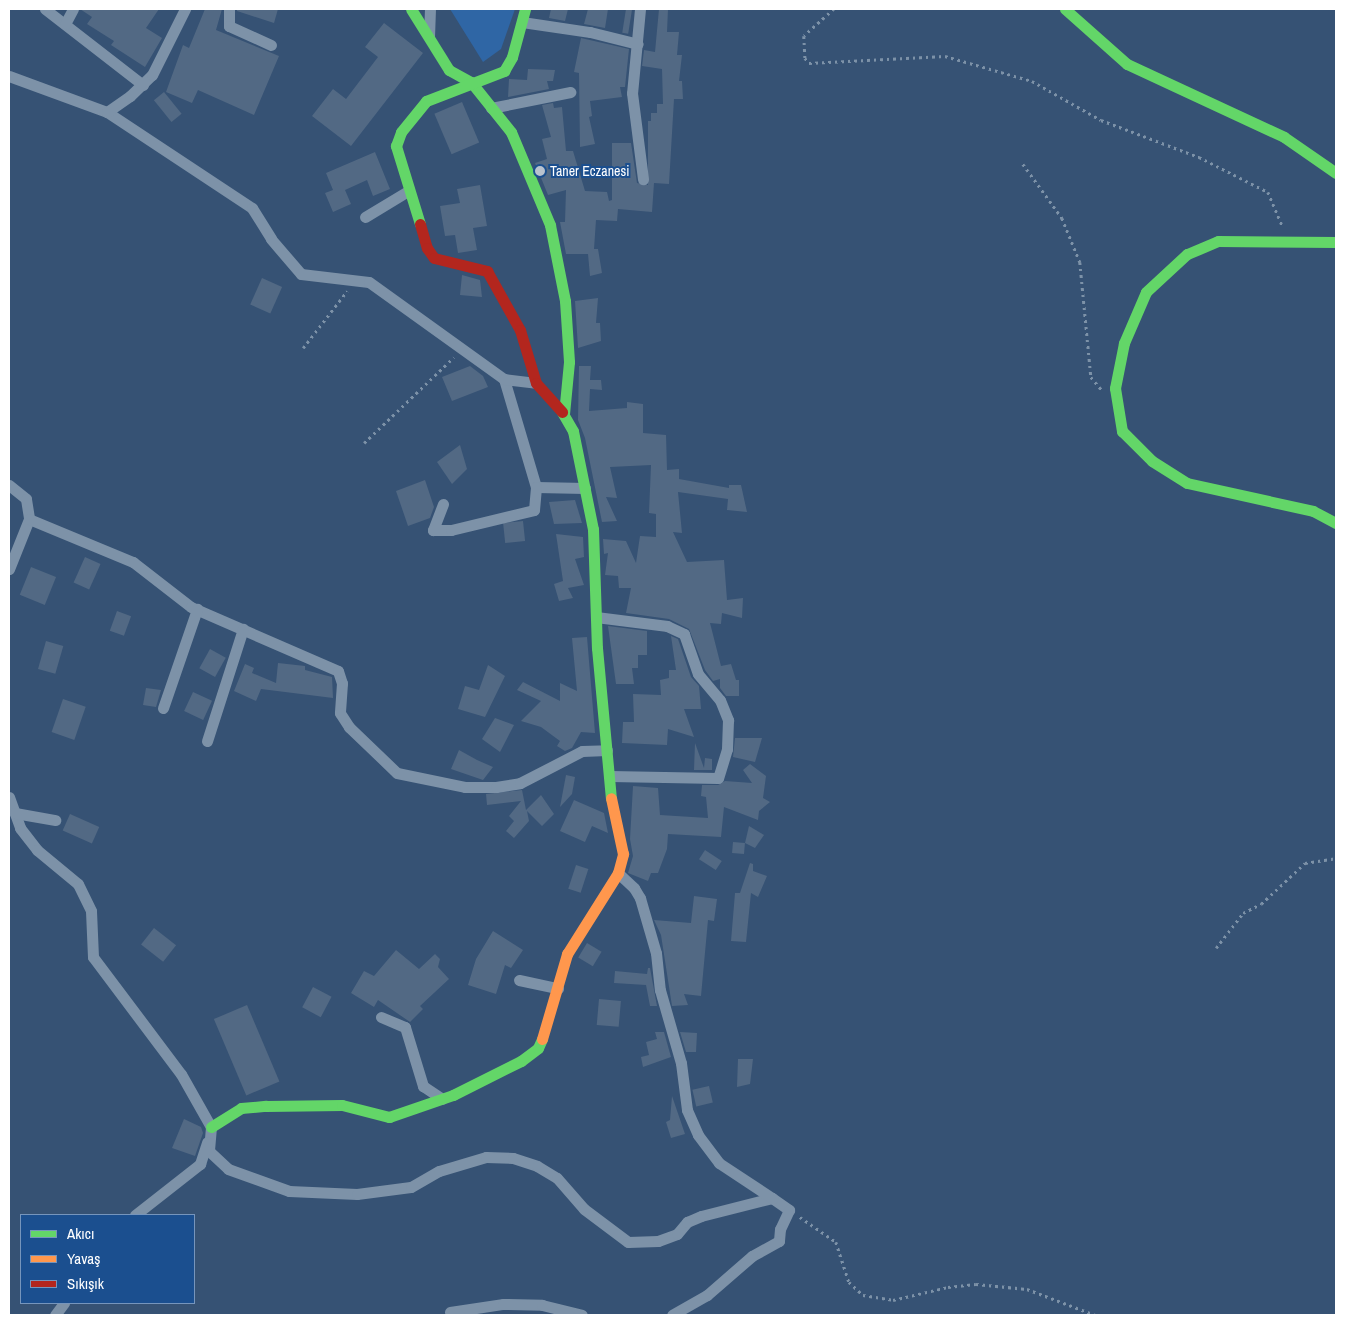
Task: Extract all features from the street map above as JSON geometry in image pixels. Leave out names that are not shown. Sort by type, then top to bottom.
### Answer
[{"type":"street","points":[[45,9],[142,85]]},
{"type":"street","points":[[65,24],[73,9]]},
{"type":"street","points":[[106,112],[142,85],[152,75],[185,9]]},
{"type":"street","points":[[228,9],[229,26],[271,45]]},
{"type":"street","points":[[411,9],[449,70],[471,82],[511,132],[550,225],[565,301],[569,362],[564,414]]},
{"type":"street","points":[[429,37],[430,9]]},
{"type":"street","points":[[136,1214],[200,1164],[210,1132],[242,1108],[342,1105],[389,1117],[442,1099],[521,1062],[538,1048],[548,1027],[567,954],[618,873],[623,854],[612,805],[596,618],[592,529],[573,431],[564,414],[536,383],[520,330],[487,271],[434,258],[428,248],[408,191],[396,146],[401,132],[426,101],[471,82],[490,79],[504,71],[512,57],[525,9]]},
{"type":"street","points":[[640,9],[632,93],[643,179]]},
{"type":"street","points":[[1066,9],[1127,64],[1284,137],[1336,173]]},
{"type":"street","points":[[522,22],[590,32],[638,44]]},
{"type":"street","points":[[9,76],[106,112],[252,208],[271,239],[301,274],[369,282],[504,379],[536,383]]},
{"type":"street","points":[[491,108],[570,92]]},
{"type":"street","points":[[365,218],[408,191]]},
{"type":"street","points":[[1336,242],[1284,239],[1218,241],[1188,254],[1146,292],[1124,343],[1115,388],[1122,432],[1152,461],[1188,482],[1313,511],[1336,522]]},
{"type":"street","points":[[442,504],[433,530],[452,530],[534,510],[536,487],[504,379]]},
{"type":"street","points":[[9,485],[26,499],[29,519],[9,569]]},
{"type":"street","points":[[536,487],[585,488]]},
{"type":"street","points":[[29,519],[133,562],[197,609],[338,671],[342,683],[340,713],[349,727],[397,774],[465,787],[496,787],[520,783],[582,752],[607,750]]},
{"type":"street","points":[[163,708],[197,609]]},
{"type":"street","points":[[596,618],[667,626],[684,634],[698,674],[720,700],[728,725],[726,760],[718,778],[610,776]]},
{"type":"street","points":[[206,741],[243,629]]},
{"type":"street","points":[[9,797],[20,828],[37,850],[78,884],[91,911],[93,957],[181,1074],[210,1132],[209,1152],[228,1169],[289,1191],[357,1194],[411,1187],[439,1171],[486,1157],[513,1158],[537,1166],[557,1178],[584,1209],[628,1242],[658,1241],[677,1234],[687,1222],[701,1216],[772,1198]]},
{"type":"street","points":[[15,813],[56,820]]},
{"type":"street","points":[[618,873],[629,882],[640,898],[656,953],[660,990],[681,1063],[687,1110],[694,1126],[719,1163],[790,1210],[780,1229],[779,1241],[752,1256],[707,1295],[672,1315]]},
{"type":"street","points":[[519,980],[558,988]]},
{"type":"street","points":[[381,1017],[406,1027],[423,1086],[442,1099]]},
{"type":"street","points":[[55,1315],[63,1304]]},
{"type":"street","points":[[450,1312],[513,1304],[542,1306],[582,1315]]},
{"type":"path","points":[[834,9],[804,36],[805,58],[809,63],[945,56],[1032,81],[1101,120],[1199,157],[1268,192],[1282,219],[1284,239]]},
{"type":"path","points":[[1023,164],[1062,218],[1080,262],[1091,378],[1104,392]]},
{"type":"path","points":[[303,348],[356,280]]},
{"type":"path","points":[[364,443],[462,349]]},
{"type":"path","points":[[1216,948],[1244,913],[1261,904],[1305,863],[1336,858]]},
{"type":"path","points":[[790,1210],[836,1242],[849,1282],[863,1296],[893,1300],[948,1287],[976,1284],[1027,1289],[1095,1315]]},
{"type":"shaded area","points":[[450,9],[515,9],[501,49],[483,62]]},
{"type":"building","points":[[80,9],[159,9],[146,28],[162,38],[145,67],[111,45],[114,41],[87,24],[92,17]]},
{"type":"building","points":[[205,9],[222,9],[216,30],[279,56],[254,115],[198,90],[192,103],[166,92],[183,45],[189,48]]},
{"type":"building","points":[[237,9],[278,9],[274,23],[237,11]]},
{"type":"building","points":[[551,9],[568,9],[565,21],[549,18]]},
{"type":"building","points":[[588,9],[608,9],[605,28],[584,24]]},
{"type":"building","points":[[626,9],[632,10],[628,34],[622,33]]},
{"type":"building","points":[[659,9],[668,9],[667,32],[679,32],[677,55],[682,55],[679,81],[682,81],[683,99],[674,99],[669,184],[654,183],[652,212],[618,209],[617,221],[596,220],[594,249],[598,249],[602,273],[590,276],[588,254],[566,254],[560,222],[565,222],[566,190],[548,195],[535,163],[547,159],[542,139],[551,137],[542,105],[553,103],[554,108],[562,107],[566,151],[573,151],[585,191],[607,192],[609,201],[612,200],[612,143],[631,143],[637,183],[648,185],[648,121],[651,121],[651,113],[657,113],[657,104],[663,104],[662,69],[642,66],[644,50],[655,52]]},
{"type":"building","points":[[384,23],[423,53],[351,146],[312,116],[333,89],[346,99],[378,57],[365,47]]},
{"type":"building","points":[[581,38],[629,49],[625,87],[620,87],[622,97],[590,101],[592,116],[589,117],[595,144],[580,147],[579,73],[574,72]]},
{"type":"building","points":[[528,69],[555,70],[553,81],[547,81],[549,89],[508,97],[509,79],[527,80]]},
{"type":"building","points":[[164,92],[182,114],[172,122],[154,100]]},
{"type":"building","points":[[462,102],[479,143],[452,154],[434,114]]},
{"type":"building","points":[[375,152],[390,189],[373,196],[367,180],[345,190],[351,204],[333,212],[325,193],[333,190],[326,173]]},
{"type":"building","points":[[480,185],[487,226],[473,228],[477,250],[458,253],[455,235],[445,236],[440,206],[460,203],[457,189]]},
{"type":"building","points":[[462,275],[480,280],[482,297],[460,295]]},
{"type":"building","points":[[262,278],[282,287],[270,313],[250,304]]},
{"type":"building","points":[[598,298],[596,323],[600,323],[601,341],[578,348],[575,301]]},
{"type":"building","points":[[470,366],[483,376],[488,387],[452,401],[442,377]]},
{"type":"building","points":[[579,366],[591,366],[590,380],[601,380],[602,390],[590,389],[589,411],[627,408],[627,402],[643,404],[643,433],[666,435],[667,470],[679,469],[679,479],[729,488],[729,485],[741,485],[747,512],[727,510],[728,499],[678,492],[682,533],[673,532],[687,562],[724,560],[727,600],[743,598],[742,618],[722,613],[721,624],[710,623],[721,666],[731,664],[736,680],[739,680],[739,696],[726,696],[720,688],[720,679],[713,681],[705,670],[689,629],[669,619],[626,613],[631,588],[619,588],[618,576],[605,575],[608,553],[604,554],[603,539],[626,541],[636,563],[640,536],[656,537],[656,514],[649,513],[651,465],[610,467],[617,498],[606,497],[617,521],[602,522],[585,438],[578,420]]},
{"type":"building","points":[[460,445],[467,469],[452,484],[437,462]]},
{"type":"building","points":[[425,480],[434,507],[430,518],[408,526],[396,491]]},
{"type":"building","points":[[575,500],[582,523],[554,524],[549,502]]},
{"type":"building","points":[[523,521],[525,541],[505,543],[503,523]]},
{"type":"building","points":[[556,534],[583,537],[584,557],[575,559],[584,585],[568,588],[573,598],[559,601],[554,584],[563,581]]},
{"type":"building","points":[[85,557],[101,564],[89,589],[74,583]]},
{"type":"building","points":[[31,567],[56,577],[45,605],[20,595]]},
{"type":"building","points":[[117,611],[131,616],[124,636],[110,631]]},
{"type":"building","points":[[608,626],[647,631],[647,655],[638,655],[638,668],[632,668],[634,684],[616,684]]},
{"type":"building","points":[[671,636],[678,639],[691,677],[699,686],[701,709],[684,709],[694,737],[668,729],[667,745],[622,743],[623,722],[634,722],[633,694],[661,695],[660,680],[669,678],[669,670],[676,670]]},
{"type":"building","points":[[587,637],[595,733],[581,732],[572,748],[565,751],[557,746],[560,741],[541,727],[521,721],[541,701],[517,690],[523,682],[560,701],[560,683],[577,691],[572,638]]},
{"type":"building","points":[[46,641],[63,646],[55,674],[38,669]]},
{"type":"building","points":[[210,649],[226,658],[215,677],[199,668]]},
{"type":"building","points":[[278,663],[305,666],[305,670],[332,677],[333,698],[261,689],[256,701],[234,691],[245,664],[254,668],[252,673],[276,683]]},
{"type":"building","points":[[488,665],[505,676],[485,717],[458,709],[465,686],[479,690]]},
{"type":"building","points":[[146,688],[161,690],[156,707],[143,705]]},
{"type":"building","points":[[193,692],[212,701],[203,720],[184,711]]},
{"type":"building","points":[[63,699],[86,707],[74,740],[52,732]]},
{"type":"building","points":[[495,718],[514,725],[500,752],[482,739]]},
{"type":"building","points":[[735,738],[762,738],[755,762],[733,757]]},
{"type":"building","points":[[695,743],[704,768],[705,758],[712,759],[712,770],[694,770]]},
{"type":"building","points":[[459,750],[493,767],[483,780],[451,769]]},
{"type":"building","points":[[750,764],[766,776],[763,798],[770,802],[759,811],[758,820],[724,807],[721,837],[668,834],[667,849],[658,873],[651,873],[648,881],[628,873],[633,856],[630,839],[633,786],[658,788],[660,815],[708,818],[706,797],[701,796],[702,785],[718,785],[725,781],[752,783],[743,770]]},
{"type":"building","points":[[566,775],[575,777],[572,794],[560,807]]},
{"type":"building","points":[[522,790],[526,810],[541,795],[554,814],[542,826],[527,811],[529,821],[514,838],[506,831],[514,821],[509,816],[521,801],[487,805],[486,794]]},
{"type":"building","points":[[574,800],[604,813],[608,833],[592,826],[585,842],[560,831]]},
{"type":"building","points":[[70,814],[99,827],[92,843],[63,830]]},
{"type":"building","points":[[749,826],[764,835],[755,848],[745,843]]},
{"type":"building","points":[[733,842],[745,843],[744,854],[732,853]]},
{"type":"building","points":[[705,850],[722,861],[716,870],[699,859]]},
{"type":"building","points":[[750,863],[753,864],[753,871],[767,876],[758,897],[751,893],[746,942],[731,941],[735,893],[740,893]]},
{"type":"building","points":[[576,865],[588,869],[581,893],[568,889]]},
{"type":"building","points":[[694,896],[717,899],[714,921],[708,920],[701,996],[684,994],[688,1005],[672,1006],[661,935],[654,920],[691,923]]},
{"type":"building","points":[[154,928],[176,945],[163,962],[141,945]]},
{"type":"building","points":[[493,931],[523,950],[511,968],[505,965],[496,994],[468,985],[476,959]]},
{"type":"building","points":[[587,943],[602,952],[593,966],[578,958]]},
{"type":"building","points":[[396,950],[419,969],[435,954],[440,959],[438,967],[449,979],[420,1006],[423,1009],[410,1022],[378,1000],[374,1007],[351,993],[364,971],[374,976]]},
{"type":"building","points":[[648,968],[650,968],[657,1006],[650,1006],[646,985],[614,983],[615,971],[647,974]]},
{"type":"building","points":[[313,987],[332,997],[321,1017],[302,1007]]},
{"type":"building","points":[[599,999],[621,1001],[619,1027],[597,1025]]},
{"type":"building","points":[[247,1005],[279,1081],[246,1095],[214,1019]]},
{"type":"building","points":[[655,1032],[664,1032],[671,1057],[643,1067],[641,1057],[649,1055],[646,1042],[657,1039]]},
{"type":"building","points":[[680,1032],[697,1033],[696,1052],[686,1052]]},
{"type":"building","points":[[738,1059],[753,1059],[750,1084],[737,1087]]},
{"type":"building","points":[[709,1086],[713,1103],[696,1106],[692,1090]]},
{"type":"building","points":[[672,1096],[685,1134],[671,1138],[666,1122],[670,1120]]},
{"type":"building","points":[[184,1119],[201,1127],[203,1133],[195,1156],[172,1148]]},
{"type":"traffic: fast","points":[[411,9],[449,70],[471,82],[511,132],[550,225],[565,301],[569,362],[564,414]]},
{"type":"traffic: fast","points":[[420,224],[396,146],[401,132],[426,101],[504,71],[512,57],[525,9]]},
{"type":"traffic: fast","points":[[1065,9],[1127,64],[1284,137],[1336,173]]},
{"type":"traffic: fast","points":[[1336,242],[1218,241],[1187,254],[1146,292],[1124,343],[1115,388],[1122,431],[1152,461],[1187,483],[1313,511],[1336,523]]},
{"type":"traffic: fast","points":[[562,412],[573,431],[593,529],[597,648],[611,798]]},
{"type":"traffic: fast","points":[[211,1127],[241,1108],[266,1106],[342,1105],[389,1117],[453,1095],[521,1061],[538,1048],[542,1039]]},
{"type":"traffic: slow","points":[[542,1039],[567,954],[618,873],[623,854],[611,798]]},
{"type":"traffic: jam","points":[[420,224],[427,248],[434,258],[487,271],[520,330],[536,383],[562,412]]},
{"type":"place","name":"Taner Eczanesi","points":[[540,171]]}]
